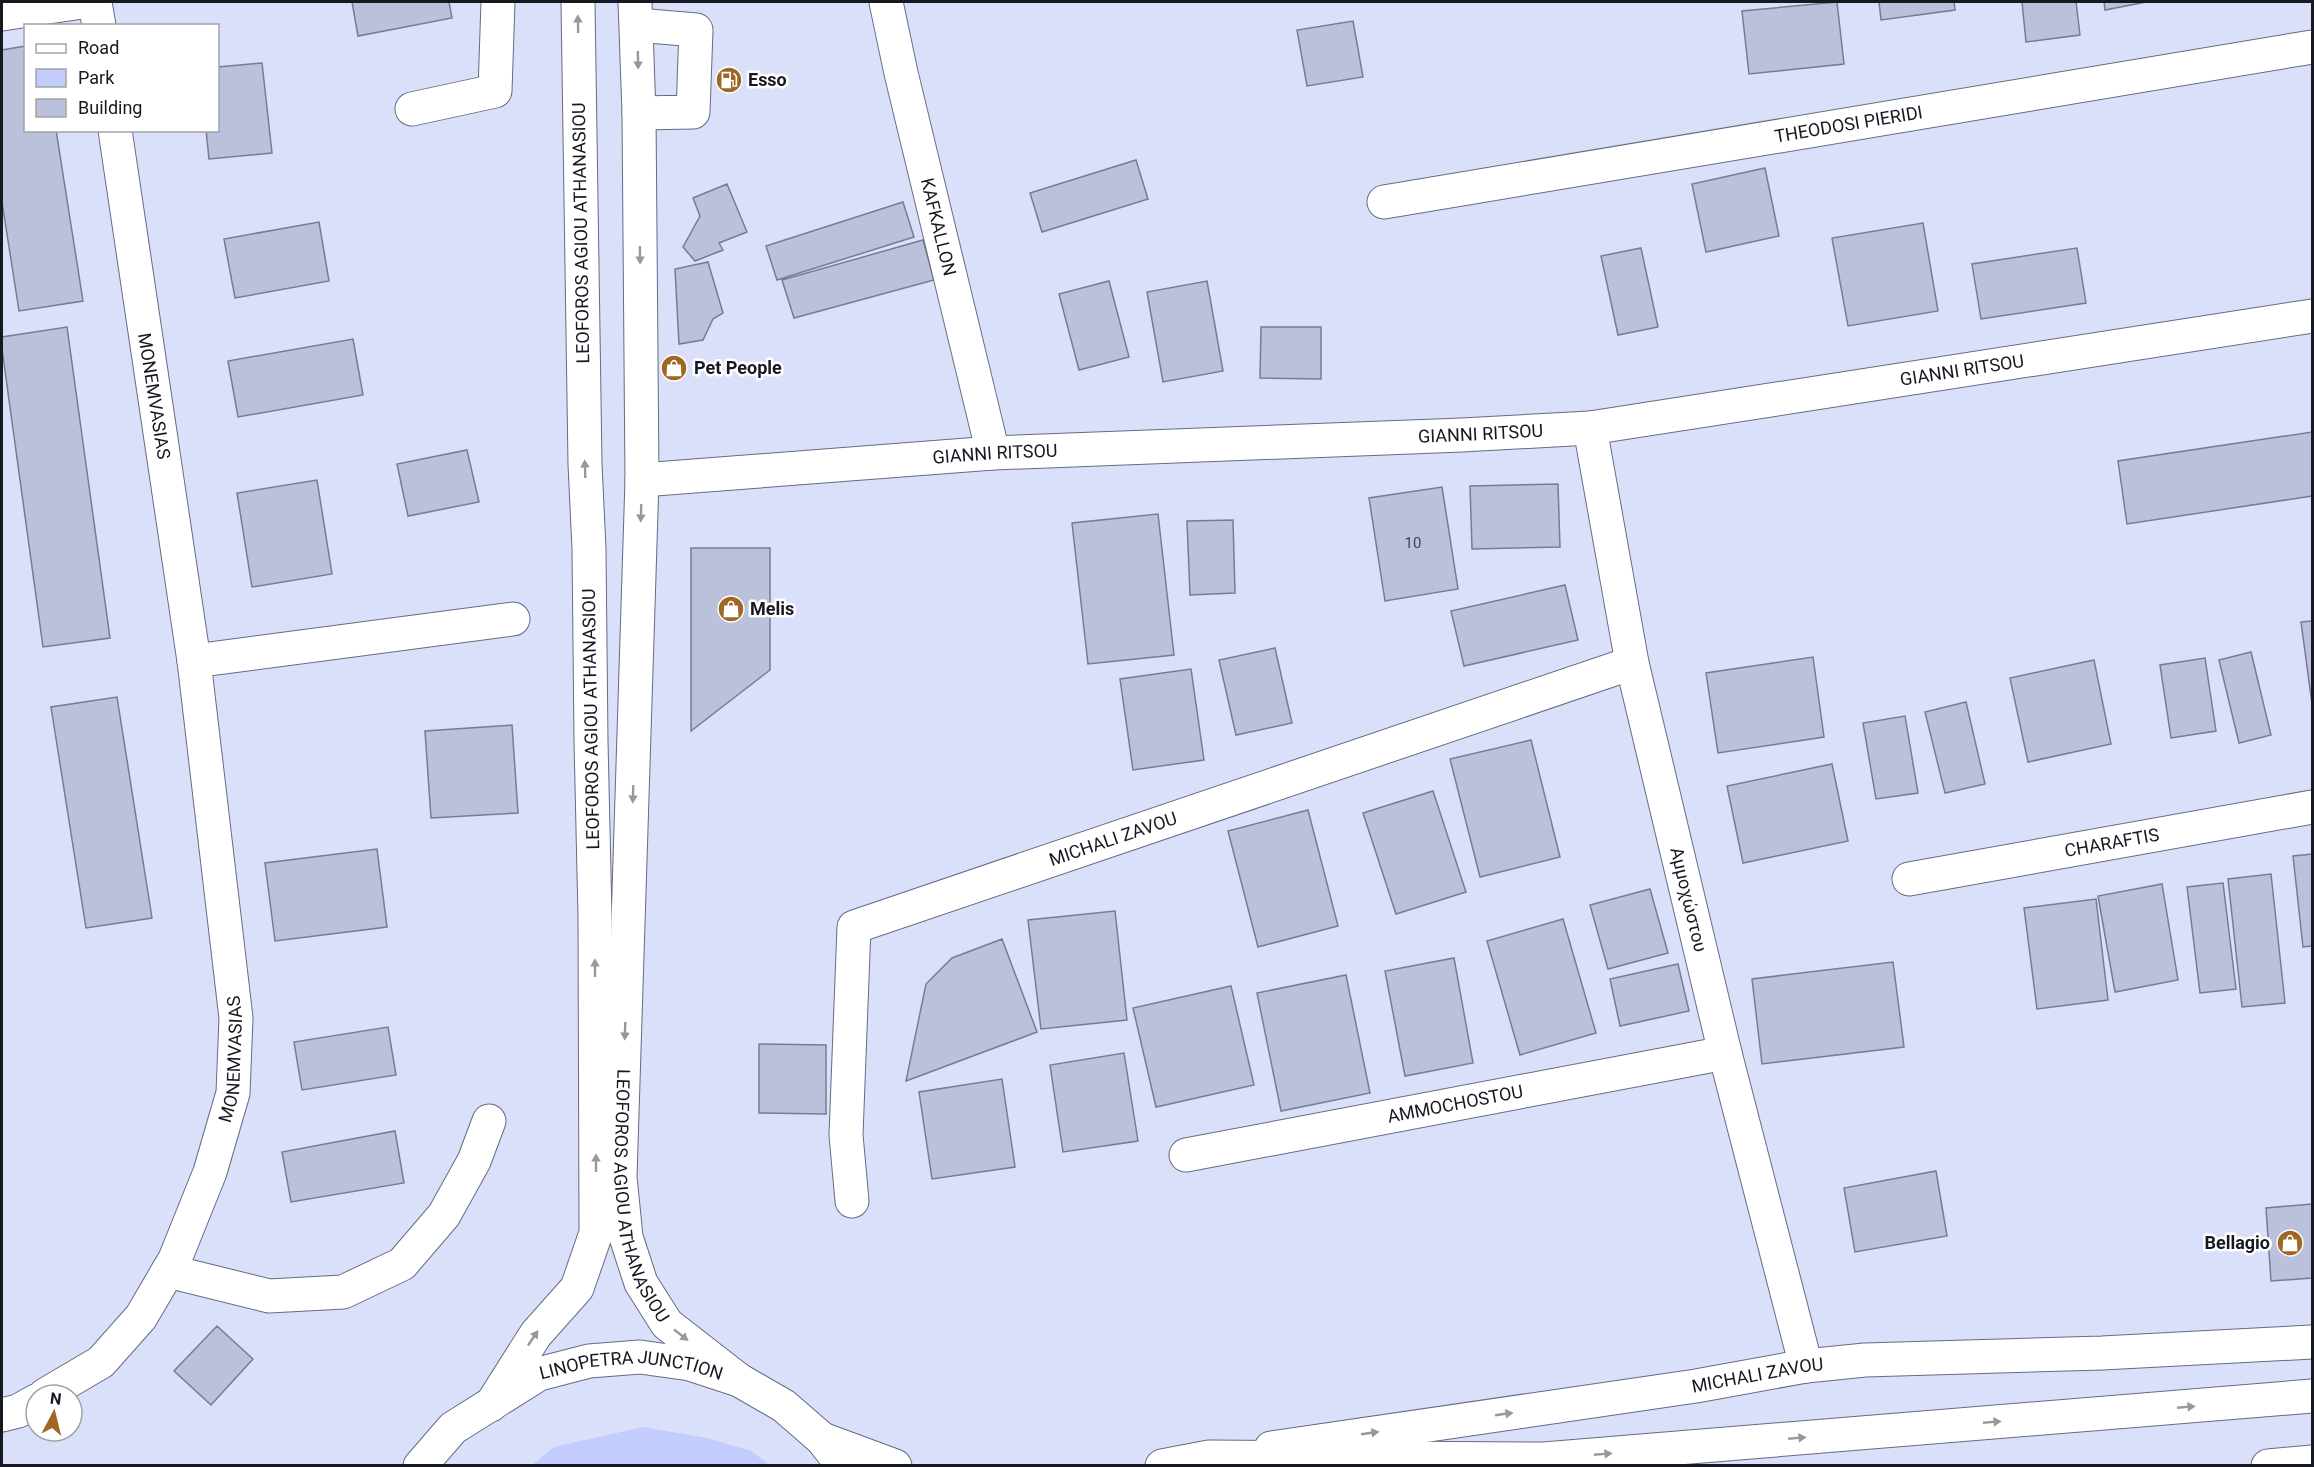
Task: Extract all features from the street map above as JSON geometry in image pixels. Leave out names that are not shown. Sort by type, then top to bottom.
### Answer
[{"type":"main road","points":[[2,14],[82,2]]},
{"type":"main road","points":[[95,2],[99,24]]},
{"type":"main road","points":[[412,109],[495,91],[498,2]]},
{"type":"main road","name":"LEOFOROS AGIOU ATHANASIOU","points":[[491,1405],[536,1334],[577,1288],[596,1233],[596,917],[589,549],[585,464],[578,2]]},
{"type":"main road","name":"KAFKALLON","points":[[886,2],[993,453]]},
{"type":"main road","points":[[636,13],[696,30],[693,112],[639,113]]},
{"type":"main road","name":"LEOFOROS AGIOU ATHANASIOU","points":[[636,13],[642,480],[620,1177],[626,1237],[641,1283],[667,1324],[739,1380]]},
{"type":"main road","name":"THEODOSI PIERIDI","points":[[1384,202],[2313,47]]},
{"type":"main road","name":"MONEMVASIAS","points":[[65,1383],[100,1362],[141,1317],[176,1258],[210,1172],[232,1093],[236,1018],[194,661],[115,132]]},
{"type":"main road","name":"GIANNI RITSOU","points":[[642,480],[993,453],[1590,428],[2313,316]]},
{"type":"main road","name":"Αμμοχώστου","points":[[1590,428],[1632,663],[1725,1053],[1806,1366]]},
{"type":"main road","points":[[194,661],[513,619]]},
{"type":"main road","name":"MICHALI ZAVOU","points":[[852,1201],[846,1135],[854,927],[1632,663]]},
{"type":"main road","name":"CHARAFTIS","points":[[1909,879],[2313,807]]},
{"type":"main road","name":"AMMOCHOSTOU","points":[[1186,1155],[1725,1053]]},
{"type":"main road","points":[[168,1271],[269,1296],[343,1292],[402,1264],[444,1215],[474,1161],[489,1121]]},
{"type":"main road","name":"MICHALI ZAVOU","points":[[1209,1457],[1696,1386],[1806,1366],[1865,1360],[2102,1353],[2313,1342]]},
{"type":"main road","name":"LINOPETRA JUNCTION","points":[[420,1466],[453,1428],[539,1374],[588,1360],[640,1357],[690,1364],[739,1380],[784,1406],[822,1439],[843,1466]]},
{"type":"main road","points":[[1162,1466],[1209,1457],[1544,1459],[2313,1396]]},
{"type":"main road","points":[[2,1415],[24,1408]]},
{"type":"main road","points":[[822,1439],[895,1466]]},
{"type":"main road","points":[[2268,1466],[2313,1462]]},
{"type":"green space","points":[[643,1427],[707,1438],[751,1451],[770,1465],[532,1465],[554,1447]]},
{"type":"building","points":[[352,2],[449,2],[452,18],[358,36]]},
{"type":"building","points":[[1837,2],[1844,64],[1749,74],[1742,11]]},
{"type":"building","points":[[1879,2],[1954,2],[1955,10],[1881,20]]},
{"type":"building","points":[[2022,2],[2076,2],[2080,35],[2026,42]]},
{"type":"building","points":[[2104,2],[2146,2],[2105,10]]},
{"type":"building","points":[[1353,21],[1363,77],[1307,86],[1297,30]]},
{"type":"building","points":[[24,46],[24,132],[56,132],[83,301],[19,311],[2,202],[2,50]]},
{"type":"building","points":[[262,63],[272,153],[209,159],[206,132],[219,132],[219,67]]},
{"type":"building","points":[[1136,160],[1148,199],[1042,232],[1030,193]]},
{"type":"building","points":[[1765,168],[1779,236],[1706,252],[1692,184]]},
{"type":"building","points":[[727,184],[747,232],[719,243],[723,250],[695,261],[683,247],[700,216],[693,198]]},
{"type":"building","points":[[903,202],[914,237],[777,280],[766,246]]},
{"type":"building","points":[[319,222],[329,281],[235,298],[224,239]]},
{"type":"building","points":[[1923,223],[1938,311],[1848,326],[1832,238]]},
{"type":"building","points":[[923,240],[934,280],[794,318],[782,280]]},
{"type":"building","points":[[1641,248],[1658,327],[1618,335],[1601,256]]},
{"type":"building","points":[[2077,248],[2086,303],[1981,319],[1972,264]]},
{"type":"building","points":[[708,262],[723,313],[713,319],[703,340],[679,344],[675,269]]},
{"type":"building","points":[[1109,281],[1129,357],[1079,370],[1059,294]]},
{"type":"building","points":[[1207,281],[1223,371],[1163,382],[1147,292]]},
{"type":"building","points":[[67,327],[110,638],[43,647],[2,337]]},
{"type":"building","points":[[1261,327],[1321,327],[1321,379],[1260,378]]},
{"type":"building","points":[[353,339],[363,395],[238,417],[228,361]]},
{"type":"building","points":[[2312,432],[2312,496],[2127,524],[2118,461]]},
{"type":"building","points":[[467,450],[479,502],[408,516],[397,464]]},
{"type":"building","points":[[317,480],[332,574],[252,587],[237,493]]},
{"type":"building","points":[[1558,484],[1560,547],[1472,549],[1470,486]]},
{"type":"building","points":[[1442,487],[1458,589],[1385,601],[1369,498]]},
{"type":"building","points":[[1158,514],[1174,655],[1088,664],[1072,523]]},
{"type":"building","points":[[1233,520],[1235,593],[1190,595],[1187,521]]},
{"type":"building","name":"Melis","points":[[691,548],[770,548],[770,670],[691,731]]},
{"type":"building","points":[[1565,585],[1578,640],[1464,666],[1451,611]]},
{"type":"building","points":[[2312,621],[2312,704],[2301,622]]},
{"type":"building","points":[[1275,648],[1292,723],[1236,735],[1219,660]]},
{"type":"building","points":[[2251,652],[2271,735],[2239,743],[2219,660]]},
{"type":"building","points":[[1813,657],[1824,737],[1718,753],[1706,673]]},
{"type":"building","points":[[2205,658],[2216,731],[2171,738],[2160,665]]},
{"type":"building","points":[[2094,660],[2111,744],[2028,762],[2010,678]]},
{"type":"building","points":[[1191,669],[1204,760],[1133,770],[1120,679]]},
{"type":"building","points":[[117,697],[152,918],[86,928],[51,707]]},
{"type":"building","points":[[1966,702],[1985,784],[1945,793],[1925,712]]},
{"type":"building","points":[[1905,716],[1918,793],[1876,799],[1863,723]]},
{"type":"building","points":[[512,725],[518,813],[431,818],[425,731]]},
{"type":"building","points":[[1531,740],[1560,857],[1480,877],[1450,759]]},
{"type":"building","points":[[1832,764],[1848,841],[1743,863],[1727,786]]},
{"type":"building","points":[[1433,791],[1466,892],[1396,914],[1363,813]]},
{"type":"building","points":[[1308,810],[1338,926],[1258,947],[1228,831]]},
{"type":"building","points":[[377,849],[387,927],[275,941],[265,863]]},
{"type":"building","points":[[2312,854],[2312,946],[2303,947],[2293,856]]},
{"type":"building","points":[[2271,874],[2285,1003],[2242,1007],[2228,879]]},
{"type":"building","points":[[2223,883],[2236,989],[2200,993],[2187,887]]},
{"type":"building","points":[[2162,884],[2178,980],[2115,992],[2098,896]]},
{"type":"building","points":[[1650,889],[1668,953],[1608,969],[1590,905]]},
{"type":"building","points":[[2096,899],[2108,1000],[2037,1009],[2024,908]]},
{"type":"building","points":[[1115,911],[1127,1020],[1041,1029],[1028,920]]},
{"type":"building","points":[[1563,919],[1596,1033],[1520,1055],[1487,941]]},
{"type":"building","points":[[1002,939],[1037,1032],[906,1081],[926,984],[952,958]]},
{"type":"building","points":[[1454,958],[1473,1063],[1405,1076],[1385,971]]},
{"type":"building","points":[[1893,962],[1904,1047],[1762,1064],[1752,979]]},
{"type":"building","points":[[1678,964],[1689,1011],[1620,1026],[1610,979]]},
{"type":"building","points":[[1346,975],[1370,1093],[1281,1111],[1257,993]]},
{"type":"building","points":[[1231,986],[1254,1085],[1156,1107],[1133,1008]]},
{"type":"building","points":[[388,1027],[396,1075],[302,1090],[294,1042]]},
{"type":"building","points":[[759,1044],[826,1045],[826,1114],[759,1113]]},
{"type":"building","points":[[1124,1053],[1138,1141],[1063,1152],[1050,1065]]},
{"type":"building","points":[[1002,1079],[1015,1167],[932,1179],[919,1092]]},
{"type":"building","points":[[395,1131],[404,1183],[291,1202],[282,1152]]},
{"type":"building","points":[[1936,1171],[1947,1236],[1855,1252],[1844,1188]]},
{"type":"building","name":"Bellagio","points":[[2312,1204],[2312,1278],[2271,1281],[2266,1208]]},
{"type":"building","points":[[217,1326],[253,1359],[211,1405],[174,1371]]},
{"type":"place","name":"Esso","points":[[729,80]]},
{"type":"place","name":"Pet People","points":[[674,368]]},
{"type":"place","name":"Melis","points":[[731,609]]},
{"type":"place","name":"Bellagio","points":[[2290,1243]]}]
